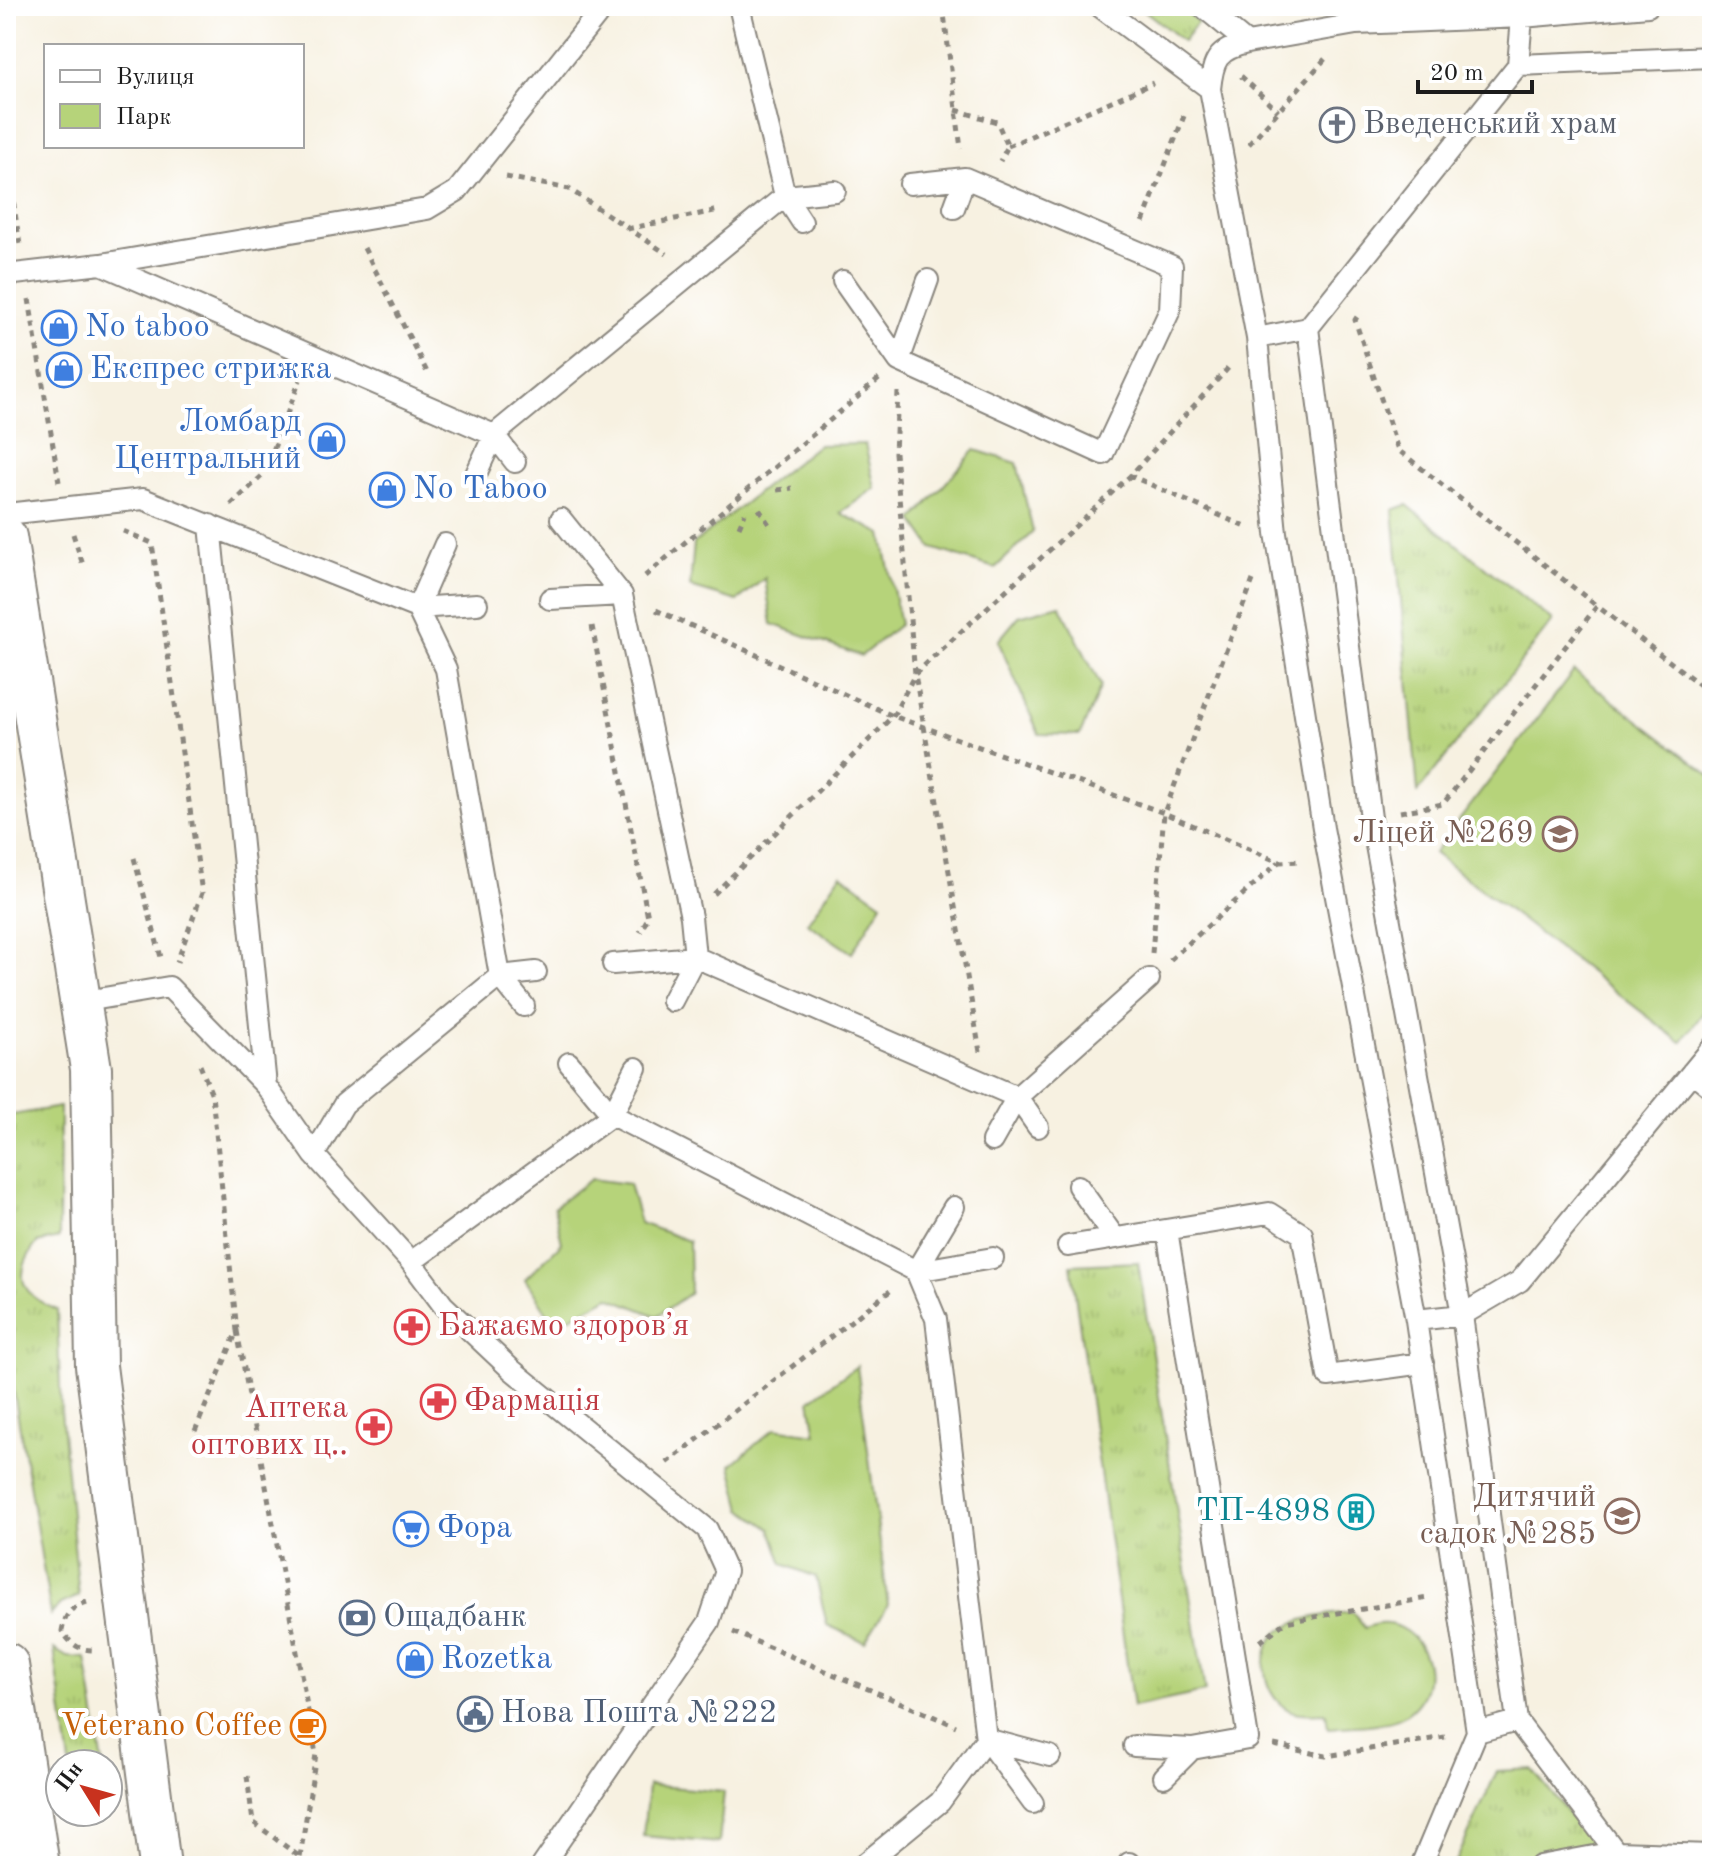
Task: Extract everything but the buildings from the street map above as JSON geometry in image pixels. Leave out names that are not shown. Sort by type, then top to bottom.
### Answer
[{"type":"highway","points":[[6,1665],[37,1866]]},
{"type":"street","points":[[6,537],[91,1069],[96,1366],[160,1866]]},
{"type":"lane","points":[[15,274],[101,264],[427,209],[457,191],[604,6]]},
{"type":"lane","points":[[739,6],[785,196],[802,222]]},
{"type":"lane","points":[[1099,6],[1197,79],[1224,172],[1257,338],[1273,535],[1323,828],[1416,1320],[1477,1732],[1421,1866]]},
{"type":"lane","points":[[1202,6],[1247,43]]},
{"type":"lane","points":[[1197,79],[1212,67],[1218,55],[1232,46],[1356,24],[1522,17],[1648,6]]},
{"type":"lane","points":[[1257,338],[1308,328],[1518,65],[1522,17]]},
{"type":"lane","points":[[1518,65],[1712,57]]},
{"type":"lane","points":[[954,208],[965,178]]},
{"type":"lane","points":[[843,281],[899,361],[1103,454],[1170,310],[1172,266],[965,178],[910,184]]},
{"type":"lane","points":[[476,474],[494,435],[785,196],[835,191]]},
{"type":"lane","points":[[101,264],[494,435],[515,462]]},
{"type":"lane","points":[[899,361],[928,280]]},
{"type":"lane","points":[[1308,328],[1371,818],[1462,1315],[1517,1721],[1616,1852]]},
{"type":"lane","points":[[6,514],[143,499],[417,608],[477,604]]},
{"type":"lane","points":[[561,519],[622,595],[691,917],[695,957],[672,1001]]},
{"type":"lane","points":[[210,525],[266,1086]]},
{"type":"lane","points":[[445,544],[417,608],[446,669],[500,976],[524,1006]]},
{"type":"lane","points":[[550,599],[622,595]]},
{"type":"lane","points":[[613,964],[695,957],[1017,1097],[1038,1127]]},
{"type":"lane","points":[[314,1155],[344,1104],[500,976],[536,972]]},
{"type":"lane","points":[[992,1141],[1017,1097],[1149,979]]},
{"type":"lane","points":[[80,1002],[169,987],[266,1086],[314,1155],[411,1262],[443,1305],[512,1370],[707,1529],[726,1571],[709,1622],[542,1866]]},
{"type":"lane","points":[[1416,1320],[1462,1315],[1520,1281],[1712,1048]]},
{"type":"lane","points":[[569,1063],[612,1115],[916,1271],[993,1258]]},
{"type":"lane","points":[[411,1262],[612,1115],[636,1068]]},
{"type":"lane","points":[[1692,1072],[1712,1088]]},
{"type":"lane","points":[[1078,1186],[1115,1238]]},
{"type":"lane","points":[[916,1271],[954,1207]]},
{"type":"lane","points":[[1068,1246],[1269,1213],[1302,1234],[1328,1376],[1423,1363]]},
{"type":"lane","points":[[1134,1746],[1192,1749],[1248,1739],[1167,1230]]},
{"type":"lane","points":[[916,1271],[936,1319],[986,1739],[1033,1803]]},
{"type":"lane","points":[[1477,1732],[1517,1721]]},
{"type":"lane","points":[[986,1739],[1050,1756]]},
{"type":"lane","points":[[862,1866],[940,1802],[986,1739]]},
{"type":"lane","points":[[1164,1777],[1192,1749]]},
{"type":"lane","points":[[1540,1866],[1616,1852],[1712,1855]]},
{"type":"path","points":[[943,6],[965,178]]},
{"type":"path","points":[[1224,172],[1356,24]]},
{"type":"path","points":[[988,187],[1008,146],[1197,79]]},
{"type":"path","points":[[1133,249],[1197,79]]},
{"type":"path","points":[[956,110],[997,122],[1008,146]]},
{"type":"path","points":[[6,155],[15,274],[63,506],[83,565]]},
{"type":"path","points":[[474,169],[569,189],[694,271]]},
{"type":"path","points":[[350,222],[435,387]]},
{"type":"path","points":[[1363,308],[1355,320],[1398,450],[1712,694]]},
{"type":"path","points":[[691,917],[893,716],[915,674],[1130,476],[1257,338]]},
{"type":"path","points":[[899,361],[622,595],[893,716],[1164,813],[1279,862],[1149,979]]},
{"type":"path","points":[[899,361],[895,453],[915,674],[986,1083]]},
{"type":"path","points":[[210,525],[264,474],[302,376]]},
{"type":"path","points":[[1103,454],[1130,476],[1273,535],[1164,813],[1149,979]]},
{"type":"path","points":[[777,490],[792,488]]},
{"type":"path","points":[[759,509],[770,526]]},
{"type":"path","points":[[739,527],[745,513]]},
{"type":"path","points":[[122,531],[152,543],[202,893],[169,987]]},
{"type":"path","points":[[1371,818],[1443,804],[1597,606]]},
{"type":"path","points":[[589,622],[594,631],[648,918],[639,934]]},
{"type":"path","points":[[134,858],[169,987]]},
{"type":"path","points":[[196,1054],[212,1095],[237,1331],[316,1754],[300,1857],[302,1866]]},
{"type":"path","points":[[646,1479],[916,1271]]},
{"type":"path","points":[[195,1431],[237,1331]]},
{"type":"path","points":[[1238,1674],[1256,1646],[1285,1622],[1457,1593]]},
{"type":"path","points":[[95,1600],[77,1605],[65,1616],[62,1631],[71,1644],[83,1650],[101,1650]]},
{"type":"path","points":[[709,1622],[986,1739]]},
{"type":"path","points":[[1246,1739],[1326,1756],[1477,1732]]},
{"type":"path","points":[[247,1776],[253,1822],[300,1857]]},
{"type":"green space","points":[[1139,6],[1178,6],[1198,22],[1183,41]]},
{"type":"green space","points":[[865,444],[875,488],[840,513],[882,534],[900,624],[861,656],[772,624],[765,578],[737,601],[690,587],[694,543],[818,445]]},
{"type":"green space","points":[[975,450],[1017,463],[1033,532],[995,568],[932,548],[913,520]]},
{"type":"green space","points":[[1407,505],[1553,621],[1418,792],[1393,510]]},
{"type":"green space","points":[[1060,605],[1101,686],[1080,735],[1039,734],[998,641],[1019,616]]},
{"type":"green space","points":[[1574,671],[1712,777],[1712,1001],[1681,1042],[1434,853]]},
{"type":"green space","points":[[841,874],[882,903],[852,953],[807,923]]},
{"type":"green space","points":[[60,1107],[59,1238],[37,1243],[29,1255],[23,1275],[28,1291],[57,1310],[61,1411],[79,1596],[60,1604],[51,1615],[6,1345],[6,1116]]},
{"type":"green space","points":[[591,1179],[629,1184],[640,1223],[689,1241],[690,1293],[657,1316],[609,1297],[555,1325],[525,1279],[562,1243],[554,1207]]},
{"type":"green space","points":[[1138,1262],[1205,1692],[1133,1707],[1071,1265]]},
{"type":"green space","points":[[857,1366],[888,1605],[865,1642],[827,1625],[816,1577],[783,1564],[771,1529],[742,1509],[731,1465],[775,1428],[816,1434],[810,1400]]},
{"type":"green space","points":[[1352,1612],[1365,1628],[1384,1624],[1400,1628],[1414,1638],[1423,1652],[1427,1669],[1426,1687],[1418,1703],[1395,1720],[1328,1728],[1326,1713],[1293,1712],[1276,1700],[1267,1680],[1265,1658],[1273,1639],[1287,1626],[1314,1617]]},
{"type":"green space","points":[[54,1649],[67,1657],[86,1658],[100,1748],[68,1748]]},
{"type":"green space","points":[[1532,1769],[1595,1846],[1489,1866],[1454,1866],[1497,1771]]},
{"type":"green space","points":[[648,1785],[724,1792],[719,1843],[643,1836]]},
{"type":"place","name":"Введенський храм","points":[[1337,125]]},
{"type":"place","name":"No taboo","points":[[59,328]]},
{"type":"place","name":"Експрес стрижка","points":[[64,370]]},
{"type":"place","name":"Ломбард Центральний","points":[[327,441]]},
{"type":"place","name":"No Taboo","points":[[387,490]]},
{"type":"place","name":"Ліцей №269","points":[[1560,834]]},
{"type":"place","name":"Бажаємо здоровʼя","points":[[412,1327]]},
{"type":"place","name":"Фармація","points":[[438,1402]]},
{"type":"place","name":"Аптека оптових ц‥","points":[[374,1427]]},
{"type":"place","name":"ТП-4898","points":[[1356,1512]]},
{"type":"place","name":"Дитячий садок №285","points":[[1622,1516]]},
{"type":"place","name":"Фора","points":[[411,1529]]},
{"type":"place","name":"Ощадбанк","points":[[357,1618]]},
{"type":"place","name":"Rozetka","points":[[415,1660]]},
{"type":"place","name":"Нова Пошта №222","points":[[475,1714]]},
{"type":"place","name":"Veterano Coffee","points":[[308,1727]]}]
